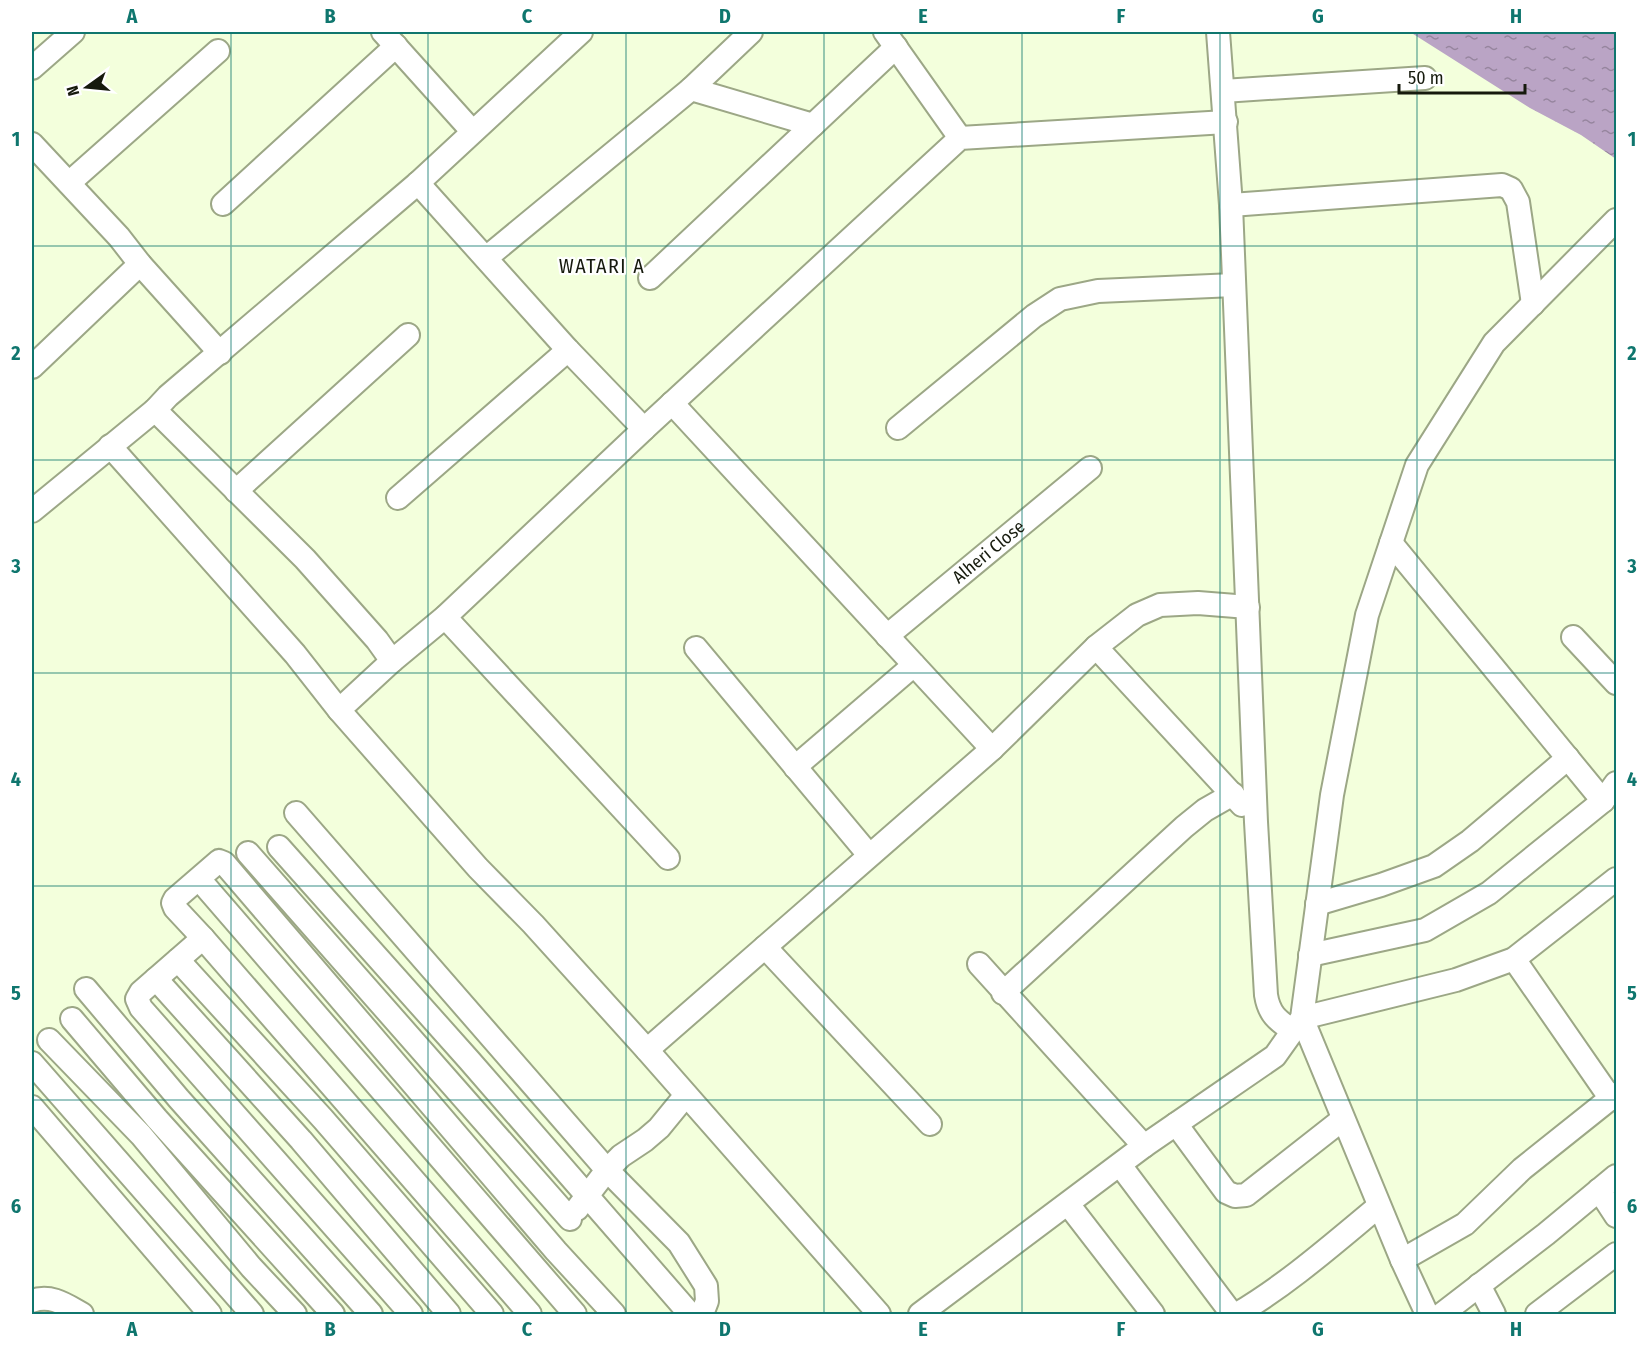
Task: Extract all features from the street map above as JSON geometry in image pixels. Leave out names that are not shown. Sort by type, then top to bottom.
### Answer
[{"type":"street","points":[[32,511],[155,410],[168,396],[418,183],[581,32]]},
{"type":"street","points":[[486,258],[691,89],[751,32]]},
{"type":"street","points":[[1218,32],[1231,205],[1256,822],[1268,1006],[1275,1018],[1297,1024],[1456,980],[1514,959],[1617,879]]},
{"type":"street","points":[[32,68],[67,33]]},
{"type":"street","points":[[223,204],[389,39],[472,131]]},
{"type":"street","points":[[650,278],[813,125],[891,39],[960,138]]},
{"type":"street","points":[[69,183],[218,51]]},
{"type":"street","points":[[1223,91],[1425,78]]},
{"type":"street","points":[[691,89],[813,125]]},
{"type":"street","points":[[339,710],[445,617],[644,429],[960,138],[1226,122]]},
{"type":"street","points":[[32,144],[119,237],[219,353]]},
{"type":"street","points":[[418,183],[568,350],[644,429]]},
{"type":"street","points":[[1231,205],[1502,185],[1511,189],[1518,202],[1533,304]]},
{"type":"street","points":[[922,1314],[1144,1146],[1275,1056],[1297,1024],[1310,956],[1332,795],[1367,615],[1417,465],[1494,343],[1617,220]]},
{"type":"street","points":[[32,367],[140,264]]},
{"type":"street","points":[[898,428],[1034,316],[1060,299],[1098,291],[1234,285]]},
{"type":"street","points":[[236,491],[408,335]]},
{"type":"street","points":[[398,498],[568,350]]},
{"type":"street","points":[[672,403],[992,749]]},
{"type":"street","points":[[155,410],[305,559],[376,640],[392,662]]},
{"type":"street","points":[[111,446],[295,654],[339,710],[478,868],[533,924],[647,1050],[879,1314]]},
{"type":"street","name":"Alheri Close","points":[[887,636],[1090,468]]},
{"type":"street","points":[[1391,543],[1603,801]]},
{"type":"street","points":[[647,1050],[992,749],[1096,647],[1137,615],[1160,605],[1198,603],[1248,607]]},
{"type":"street","points":[[445,617],[668,858]]},
{"type":"street","points":[[1573,638],[1617,683]]},
{"type":"street","points":[[1096,647],[1233,794],[1256,822]]},
{"type":"street","points":[[696,648],[869,855]]},
{"type":"street","points":[[795,766],[914,665]]},
{"type":"street","points":[[1317,904],[1382,885],[1434,866],[1470,841],[1568,758]]},
{"type":"street","points":[[1310,956],[1425,930],[1489,893],[1603,801],[1617,783]]},
{"type":"street","points":[[1003,993],[1184,827],[1205,810],[1233,794]]},
{"type":"street","points":[[296,813],[607,1170],[680,1243],[706,1286],[707,1301],[702,1314]]},
{"type":"street","points":[[279,847],[469,1060],[690,1314]]},
{"type":"street","points":[[248,854],[570,1219]]},
{"type":"street","points":[[522,1312],[344,1100],[175,908],[173,903],[219,861],[224,863],[556,1251],[614,1314]]},
{"type":"street","points":[[199,879],[575,1314]]},
{"type":"street","points":[[314,968],[379,909]]},
{"type":"street","points":[[203,938],[137,999],[141,1008],[411,1314]]},
{"type":"street","points":[[765,947],[930,1124]]},
{"type":"street","points":[[1402,1260],[1465,1224],[1522,1169],[1614,1096],[1514,959]]},
{"type":"street","points":[[178,960],[323,1119],[492,1314]]},
{"type":"street","points":[[979,964],[1144,1146]]},
{"type":"street","points":[[156,979],[301,1140],[449,1314]]},
{"type":"street","points":[[86,989],[179,1099],[371,1314]]},
{"type":"street","points":[[72,1019],[157,1119],[333,1314]]},
{"type":"street","points":[[1297,1024],[1343,1119],[1427,1314]]},
{"type":"street","points":[[141,1136],[202,1077],[222,1053],[245,1033]]},
{"type":"street","points":[[427,1099],[492,1038]]},
{"type":"street","points":[[49,1040],[141,1136],[251,1268],[294,1314]]},
{"type":"street","points":[[32,1063],[252,1314]]},
{"type":"street","points":[[522,1312],[522,1298],[526,1289],[556,1251],[559,1234],[586,1197],[607,1170],[621,1156],[659,1128],[686,1095]]},
{"type":"street","points":[[277,1162],[344,1100]]},
{"type":"street","points":[[32,1107],[210,1314]]},
{"type":"street","points":[[1176,1124],[1226,1192],[1235,1196],[1246,1195],[1343,1119]]},
{"type":"street","points":[[1120,1165],[1232,1314]]},
{"type":"street","points":[[1442,1314],[1608,1183],[1617,1216]]},
{"type":"street","points":[[251,1268],[315,1204]]},
{"type":"street","points":[[1068,1204],[1153,1314]]},
{"type":"street","points":[[1237,1314],[1261,1300],[1379,1206]]},
{"type":"street","points":[[1537,1314],[1617,1254]]},
{"type":"street","points":[[1479,1285],[1494,1314]]},
{"type":"street","points":[[32,1301],[38,1298],[55,1299],[82,1314]]},
{"type":"water","points":[[1410,32],[1616,32],[1616,159],[1581,135],[1530,108]]},
{"type":"district","name":"WATARI A","points":[[602,266]]}]
